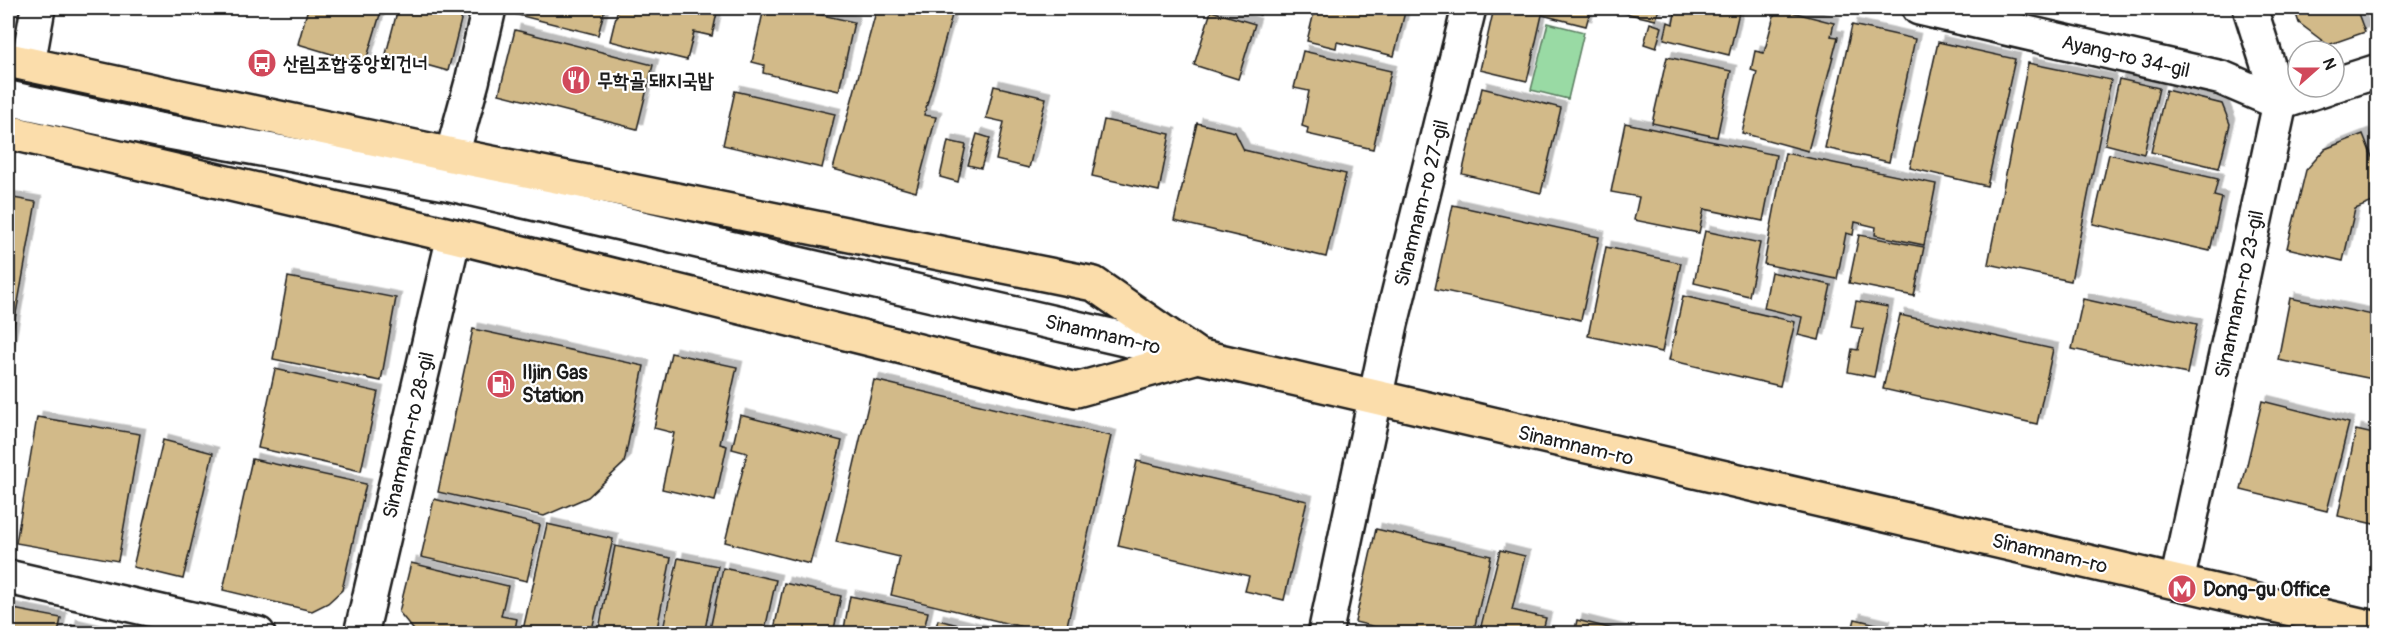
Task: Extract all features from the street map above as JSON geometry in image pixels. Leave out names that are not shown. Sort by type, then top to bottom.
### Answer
[{"type":"main road","points":[[18,62],[452,155],[1094,284],[1198,356]]},
{"type":"main road","points":[[8,132],[454,236],[1076,390],[1198,356]]},
{"type":"main road","name":"Sinamnam-ro","points":[[1198,356],[2378,629]]},
{"type":"street","points":[[18,62],[38,8]]},
{"type":"street","points":[[452,155],[489,8]]},
{"type":"street","name":"Sinamnam-ro 27-gil","points":[[1325,633],[1375,398],[1469,8]]},
{"type":"street","name":"Ayang-ro 34-gil","points":[[1919,8],[2223,78],[2280,103]]},
{"type":"street","name":"Sinamnam-ro 23-gil","points":[[2177,582],[2280,103],[2250,8]]},
{"type":"street","points":[[2346,81],[2378,71]]},
{"type":"street","name":"Sinamnam-ro","points":[[8,98],[158,130],[446,183],[1198,356]]},
{"type":"street","points":[[2280,103],[2292,99]]},
{"type":"street","name":"Sinamnam-ro 28-gil","points":[[362,633],[454,236]]},
{"type":"street","points":[[8,577],[258,633]]},
{"type":"green space","points":[[1548,23],[1584,32],[1568,99],[1531,90]]},
{"type":"building","points":[[308,8],[382,8],[365,64],[298,44]]},
{"type":"building","points":[[398,8],[464,8],[448,71],[386,54]]},
{"type":"building","points":[[511,8],[605,8],[598,35],[510,13]]},
{"type":"building","points":[[618,8],[718,8],[712,36],[694,32],[687,60],[610,41]]},
{"type":"building","points":[[764,8],[790,8],[854,22],[839,91],[763,73],[764,65],[752,62]]},
{"type":"building","points":[[877,8],[954,8],[924,115],[936,117],[916,192],[833,169]]},
{"type":"building","points":[[1234,8],[1262,8],[1260,15]]},
{"type":"building","points":[[1315,8],[1406,8],[1394,56],[1337,42],[1336,48],[1307,41]]},
{"type":"building","points":[[1494,8],[1591,8],[1586,26],[1542,15],[1527,81],[1480,70]]},
{"type":"building","points":[[1602,8],[1659,8],[1656,20]]},
{"type":"building","points":[[1676,8],[1740,8],[1729,55],[1664,39],[1668,22],[1673,24]]},
{"type":"building","points":[[1776,8],[1834,23],[1831,36],[1838,37],[1808,151],[1742,133],[1757,72],[1751,70],[1755,51],[1764,53]]},
{"type":"building","points":[[2126,8],[2160,8],[2159,13]]},
{"type":"building","points":[[2294,8],[2356,8],[2365,32],[2345,39],[2320,39],[2299,23]]},
{"type":"building","points":[[2368,8],[2378,8],[2378,21],[2373,22]]},
{"type":"building","points":[[1211,11],[1255,24],[1238,79],[1194,65]]},
{"type":"building","points":[[1650,23],[1662,27],[1656,48],[1644,44]]},
{"type":"building","points":[[1852,25],[1915,39],[1889,162],[1825,148]]},
{"type":"building","name":"무학골 돼지국밥","points":[[515,30],[653,65],[637,129],[499,94]]},
{"type":"building","points":[[1938,42],[2015,59],[1987,186],[1910,168]]},
{"type":"building","points":[[1303,51],[1391,71],[1373,149],[1307,134],[1308,128],[1302,126],[1309,91],[1294,88]]},
{"type":"building","points":[[1667,57],[1731,71],[1717,137],[1652,123]]},
{"type":"building","points":[[2028,63],[2111,80],[2071,281],[1988,264]]},
{"type":"building","points":[[2119,79],[2159,88],[2144,154],[2105,144]]},
{"type":"building","points":[[994,86],[1046,98],[1029,168],[996,160],[1004,122],[986,118]]},
{"type":"building","points":[[1482,88],[1561,108],[1541,193],[1462,174]]},
{"type":"building","points":[[2166,90],[2222,104],[2230,124],[2219,168],[2151,152]]},
{"type":"building","points":[[735,91],[835,114],[822,168],[723,145]]},
{"type":"building","points":[[1104,120],[1170,134],[1159,191],[1092,176]]},
{"type":"building","points":[[1197,123],[1235,132],[1244,150],[1346,174],[1326,257],[1174,221]]},
{"type":"building","points":[[1625,123],[1776,155],[1763,221],[1704,209],[1699,233],[1634,220],[1639,197],[1611,192]]},
{"type":"building","points":[[977,134],[990,138],[981,168],[968,165]]},
{"type":"building","points":[[2363,134],[2378,172],[2378,200],[2355,209],[2343,261],[2287,248],[2306,170],[2325,149]]},
{"type":"building","points":[[948,141],[966,145],[958,182],[940,177]]},
{"type":"building","points":[[1785,153],[1936,184],[1924,245],[1875,235],[1876,227],[1855,222],[1853,235],[1846,233],[1837,279],[1764,264]]},
{"type":"building","points":[[2109,154],[2218,179],[2214,196],[2222,198],[2210,251],[2093,224]]},
{"type":"building","points":[[8,197],[36,202],[8,358]]},
{"type":"building","points":[[1453,205],[1599,237],[1581,320],[1435,289]]},
{"type":"building","points":[[1705,231],[1760,243],[1749,296],[1694,283]]},
{"type":"building","points":[[1859,235],[1924,247],[1914,296],[1849,283]]},
{"type":"building","points":[[1606,247],[1681,263],[1662,352],[1588,336]]},
{"type":"building","points":[[1771,272],[1831,285],[1819,340],[1798,335],[1802,317],[1764,308]]},
{"type":"building","points":[[288,277],[396,298],[381,381],[273,359]]},
{"type":"building","points":[[1683,296],[1795,322],[1780,386],[1669,360]]},
{"type":"building","points":[[2290,298],[2378,316],[2378,380],[2278,360]]},
{"type":"building","points":[[2083,299],[2197,324],[2187,374],[2072,349]]},
{"type":"building","points":[[1856,301],[1888,307],[1874,377],[1848,372],[1852,349],[1858,350],[1863,329],[1851,327]]},
{"type":"building","points":[[1900,315],[2053,349],[2037,424],[1883,389]]},
{"type":"building","points":[[473,329],[644,366],[624,463],[588,497],[544,516],[438,492]]},
{"type":"building","points":[[671,353],[737,367],[720,444],[727,446],[715,501],[662,489],[674,433],[654,428]]},
{"type":"building","points":[[275,369],[378,392],[361,471],[258,448]]},
{"type":"building","points":[[874,380],[1111,436],[1065,634],[1051,634],[891,595],[900,557],[836,542]]},
{"type":"building","points":[[2262,401],[2349,423],[2327,511],[2241,490]]},
{"type":"building","points":[[740,415],[842,441],[810,564],[725,542],[747,453],[732,449]]},
{"type":"building","points":[[37,417],[140,434],[118,561],[16,543]]},
{"type":"building","points":[[2356,430],[2378,435],[2378,525],[2338,516]]},
{"type":"building","points":[[163,440],[213,453],[183,579],[133,567]]},
{"type":"building","points":[[252,459],[366,484],[342,590],[328,603],[312,611],[223,590]]},
{"type":"building","points":[[1137,461],[1307,501],[1284,600],[1245,591],[1249,576],[1118,546]]},
{"type":"building","points":[[434,499],[540,525],[527,581],[421,557]]},
{"type":"building","points":[[547,524],[613,539],[591,634],[522,634]]},
{"type":"building","points":[[1376,529],[1491,556],[1473,634],[1405,634],[1355,622]]},
{"type":"building","points":[[615,546],[671,558],[656,634],[598,634]]},
{"type":"building","points":[[1500,550],[1525,556],[1512,610],[1546,618],[1542,634],[1479,634]]},
{"type":"building","points":[[678,558],[718,566],[704,634],[662,634]]},
{"type":"building","points":[[411,563],[508,586],[501,616],[517,619],[514,634],[417,634],[399,612]]},
{"type":"building","points":[[723,568],[776,580],[764,634],[709,634]]},
{"type":"building","points":[[784,583],[841,596],[833,634],[773,634]]},
{"type":"building","points":[[850,596],[928,612],[923,634],[843,634]]},
{"type":"building","points":[[8,608],[61,618],[58,634],[8,634]]},
{"type":"building","points":[[1855,619],[1885,626],[1883,634],[1851,634]]},
{"type":"building","points":[[938,620],[983,631],[982,634],[934,634]]},
{"type":"building","points":[[1577,620],[1633,634],[1574,634]]},
{"type":"building","points":[[71,625],[110,634],[69,634]]},
{"type":"place","name":"산림조합중앙회건너","points":[[262,63]]},
{"type":"place","name":"무학골 돼지국밥","points":[[576,80]]},
{"type":"place","name":"Iljin Gas Station","points":[[501,384]]},
{"type":"place","name":"Dong-gu Office","points":[[2182,589]]}]
